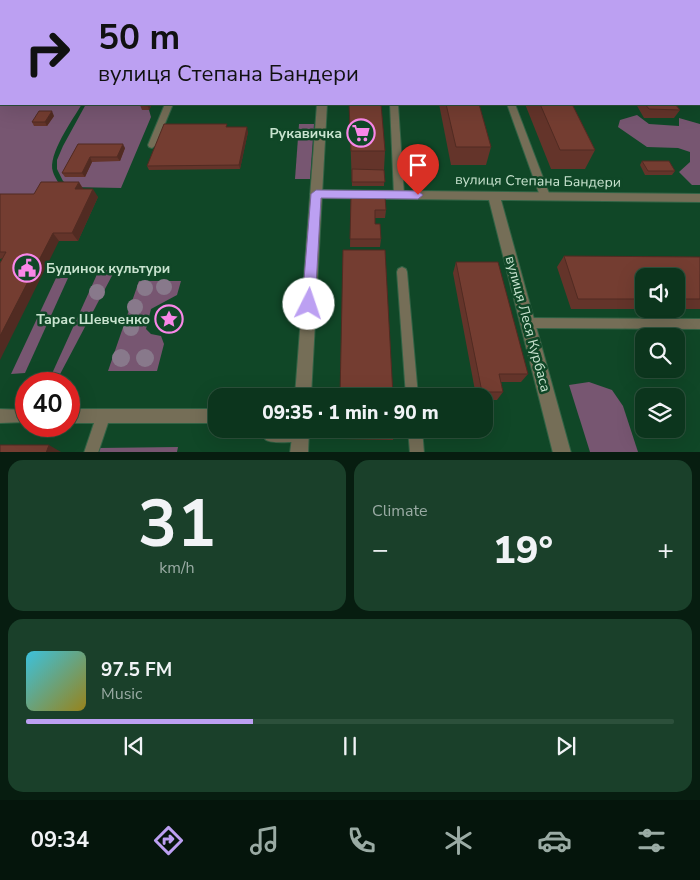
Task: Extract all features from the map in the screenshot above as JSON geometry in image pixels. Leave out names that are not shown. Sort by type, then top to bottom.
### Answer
[{"type":"street","points":[[304,388],[322,105]]},
{"type":"street","name":"вулиця Степана Бандери","points":[[316,194],[700,198]]},
{"type":"street","name":"вулиця Леся Курбаса","points":[[494,196],[562,452]]},
{"type":"street","points":[[300,452],[301,438]]},
{"type":"lane","points":[[152,145],[169,105]]},
{"type":"lane","points":[[394,105],[399,195]]},
{"type":"lane","points":[[511,105],[545,196]]},
{"type":"lane","points":[[402,272],[411,388]]},
{"type":"lane","points":[[528,323],[700,324]]},
{"type":"lane","points":[[0,416],[15,416]]},
{"type":"lane","points":[[80,416],[208,416]]},
{"type":"lane","points":[[92,452],[103,416]]},
{"type":"lane","points":[[416,438],[417,452]]},
{"type":"shaded area","points":[[0,105],[81,105],[62,137],[54,156],[53,172],[58,182],[40,202],[0,202]]},
{"type":"shaded area","points":[[85,105],[144,105],[142,109],[149,110],[151,117],[121,188],[71,187],[63,181],[57,169],[57,160]]},
{"type":"shaded area","points":[[637,115],[649,124],[679,126],[679,118],[700,124],[700,185],[692,185],[679,172],[690,162],[690,152],[678,148],[647,147],[618,127],[620,120]]},
{"type":"shaded area","points":[[299,124],[314,124],[310,179],[295,179]]},
{"type":"shaded area","points":[[99,270],[115,270],[61,372],[53,372]]},
{"type":"shaded area","points":[[56,278],[68,278],[25,372],[11,374]]},
{"type":"shaded area","points":[[139,281],[181,281],[177,295],[151,309],[146,329],[151,334],[161,336],[164,344],[157,371],[108,371]]},
{"type":"shaded area","points":[[589,382],[612,390],[623,406],[638,452],[590,452],[569,385]]},
{"type":"shaded area","points":[[178,447],[177,452],[97,452],[98,448]]},
{"type":"building","points":[[349,105],[381,105],[385,151],[351,151]]},
{"type":"building","points":[[446,105],[479,105],[491,147],[456,147]]},
{"type":"building","points":[[540,105],[572,105],[595,150],[560,150]]},
{"type":"building","points":[[646,105],[676,105],[680,110],[649,109]]},
{"type":"building","points":[[39,111],[52,111],[45,122],[32,122]]},
{"type":"building","points":[[164,124],[227,124],[226,127],[247,127],[239,165],[147,166]]},
{"type":"building","points":[[78,144],[123,144],[117,157],[90,157],[82,173],[62,173]]},
{"type":"building","points":[[642,161],[669,161],[675,171],[648,171]]},
{"type":"building","points":[[352,169],[384,170],[385,182],[352,182]]},
{"type":"building","name":"Будинок культури","points":[[41,182],[79,182],[75,189],[93,189],[72,233],[53,233],[0,336],[0,263],[6,252],[0,252],[0,194],[34,194]]},
{"type":"building","points":[[351,197],[385,197],[386,210],[375,210],[375,224],[380,224],[381,239],[350,239]]},
{"type":"building","points":[[343,250],[385,250],[393,388],[340,388]]},
{"type":"building","points":[[564,256],[700,257],[700,299],[685,299],[685,268],[635,268],[635,299],[578,299]]},
{"type":"building","points":[[456,262],[498,262],[528,374],[499,374],[503,392],[493,392],[493,388],[481,388]]},
{"type":"building","points":[[0,445],[49,445],[46,452],[0,452]]},
{"type":"place","name":"Рукавичка","points":[[361,133]]},
{"type":"place","name":"Будинок культури","points":[[27,268]]},
{"type":"place","name":"Тарас Шевченко","points":[[169,319]]},
{"type":"route","points":[[309,304],[316,194],[418,195]]}]
